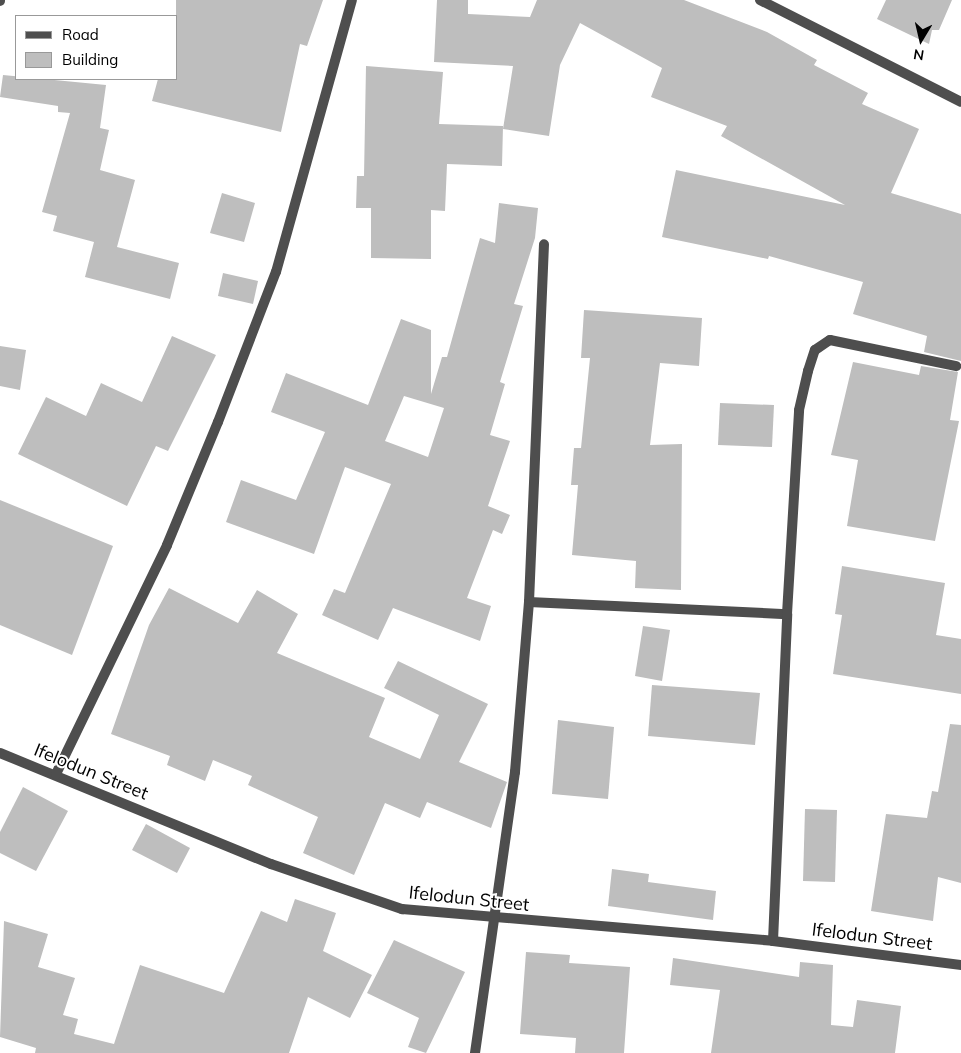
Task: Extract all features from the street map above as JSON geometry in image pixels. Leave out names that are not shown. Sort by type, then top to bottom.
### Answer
[{"type":"street","points":[[56,774],[167,545],[222,413],[276,272],[352,0]]},
{"type":"street","points":[[760,0],[961,102]]},
{"type":"street","points":[[475,1053],[496,919],[515,772],[529,602],[544,244]]},
{"type":"street","points":[[773,941],[787,614],[799,410],[815,350],[830,340],[956,366]]},
{"type":"street","points":[[529,602],[787,614]]},
{"type":"street","name":"Ifelodun Street","points":[[0,752],[271,864],[402,909],[496,919],[773,941],[961,965]]},
{"type":"building","points":[[176,0],[323,0],[307,46],[300,44],[281,132],[152,101],[158,80],[178,80],[178,15],[176,15]]},
{"type":"building","points":[[437,0],[468,0],[468,14],[530,17],[537,0],[684,0],[767,32],[817,60],[814,65],[868,93],[862,104],[919,129],[891,193],[961,214],[961,361],[924,352],[927,336],[853,314],[863,282],[769,256],[768,259],[662,237],[676,170],[845,205],[721,136],[727,126],[651,97],[662,68],[580,23],[560,65],[549,136],[503,129],[513,66],[434,62]]},
{"type":"building","points":[[886,0],[952,0],[939,30],[932,30],[929,44],[877,19]]},
{"type":"building","points":[[366,66],[443,72],[439,124],[503,126],[502,166],[447,164],[445,211],[431,210],[431,259],[371,258],[371,208],[356,208],[357,176],[364,176]]},
{"type":"building","points":[[3,75],[15,76],[15,80],[54,80],[106,85],[100,128],[109,130],[100,170],[135,180],[117,247],[179,263],[170,299],[85,277],[94,242],[53,231],[57,216],[42,212],[70,113],[58,112],[58,106],[0,97]]},
{"type":"building","points":[[222,193],[255,203],[244,242],[210,233]]},
{"type":"building","points":[[499,203],[538,208],[535,238],[514,304],[523,306],[500,382],[505,384],[490,435],[510,441],[488,506],[510,515],[502,534],[493,530],[467,598],[491,606],[480,641],[393,608],[378,640],[322,615],[334,589],[345,593],[391,484],[345,467],[314,554],[226,522],[241,480],[296,500],[325,432],[271,412],[286,373],[368,405],[401,319],[431,330],[431,394],[442,357],[447,357],[480,238],[495,243]],"holes":[[[404,396],[444,408],[428,457],[385,441]]]},
{"type":"building","points":[[223,273],[258,281],[253,304],[218,296]]},
{"type":"building","points":[[584,310],[702,318],[699,366],[660,363],[650,445],[682,444],[681,590],[635,588],[636,561],[572,555],[578,485],[571,485],[574,448],[581,448],[590,358],[581,358]]},
{"type":"building","points":[[172,336],[216,355],[168,451],[156,446],[127,506],[18,454],[46,397],[86,416],[101,383],[142,402]]},
{"type":"building","points":[[0,346],[26,350],[20,390],[0,386]]},
{"type":"building","points":[[853,362],[919,375],[921,366],[958,372],[950,420],[959,421],[935,541],[847,526],[858,460],[831,455]]},
{"type":"building","points":[[720,403],[774,405],[772,447],[718,445]]},
{"type":"building","points":[[0,500],[113,546],[72,655],[0,625]]},
{"type":"building","points":[[842,566],[945,583],[936,635],[961,639],[961,694],[833,674],[842,615],[835,614]]},
{"type":"building","points":[[169,588],[238,623],[257,590],[298,614],[277,653],[385,698],[369,737],[420,759],[439,715],[384,688],[398,661],[488,704],[459,762],[507,782],[491,828],[427,802],[420,818],[385,803],[354,875],[303,853],[318,817],[248,785],[252,776],[213,760],[205,781],[167,765],[170,756],[111,734],[149,625]]},
{"type":"building","points":[[643,626],[670,630],[662,681],[635,676]]},
{"type":"building","points":[[652,685],[760,693],[755,745],[648,736]]},
{"type":"building","points":[[558,720],[614,727],[608,799],[552,794]]},
{"type":"building","points":[[950,724],[961,725],[961,883],[938,877],[933,921],[871,911],[886,814],[927,818],[932,791],[938,792]]},
{"type":"building","points":[[23,787],[68,811],[36,871],[0,853],[0,832]]},
{"type":"building","points":[[805,809],[837,810],[835,882],[803,881]]},
{"type":"building","points":[[146,824],[190,848],[177,873],[132,850]]},
{"type":"building","points":[[612,869],[649,874],[648,882],[716,891],[713,920],[608,906]]},
{"type":"building","points":[[295,899],[336,913],[323,951],[372,975],[350,1018],[308,997],[289,1053],[35,1053],[36,1048],[0,1037],[4,921],[48,934],[38,967],[75,978],[63,1015],[78,1019],[74,1034],[114,1044],[140,965],[224,993],[261,911],[287,922]]},
{"type":"building","points":[[394,940],[465,972],[426,1053],[408,1047],[419,1018],[367,993]]},
{"type":"building","points":[[526,952],[570,955],[569,963],[630,967],[624,1053],[575,1053],[576,1038],[520,1034]]},
{"type":"building","points":[[673,958],[799,977],[800,962],[833,965],[831,1025],[853,1027],[857,1000],[901,1006],[895,1053],[711,1053],[720,990],[670,985]]}]
